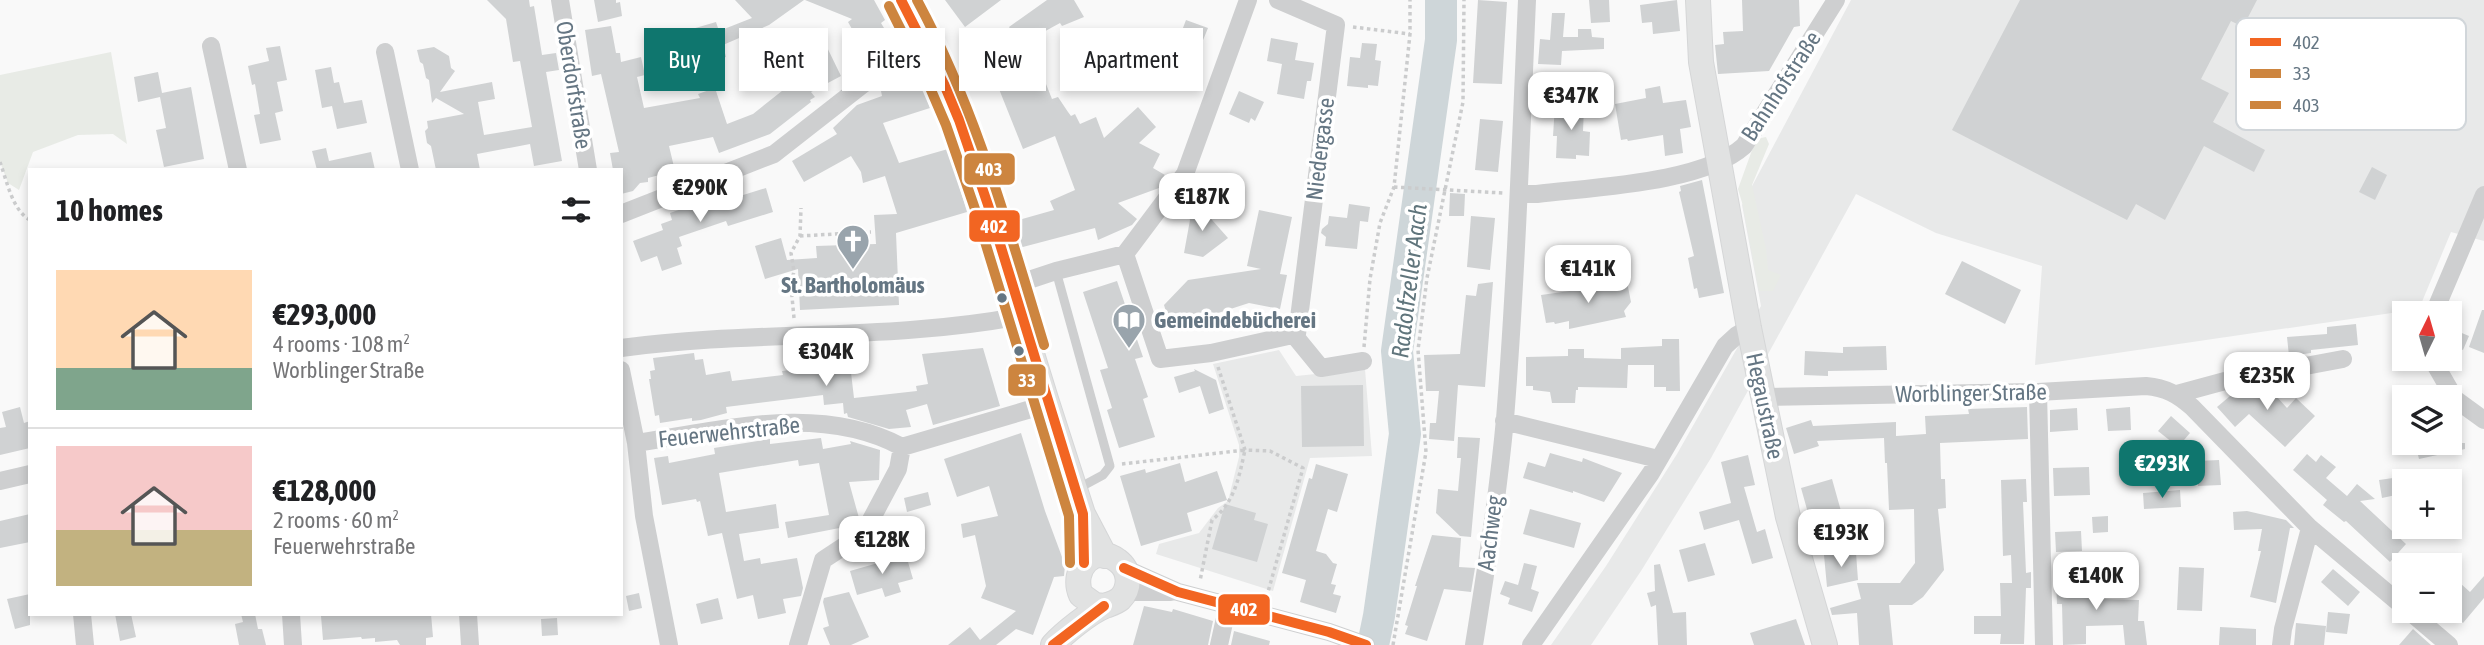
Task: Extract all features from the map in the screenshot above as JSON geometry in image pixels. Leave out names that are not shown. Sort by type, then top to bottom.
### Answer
[{"type":"main road","name":"Hegaustraße","points":[[1698,0],[1701,62],[1749,328],[1788,517],[1825,645]]},
{"type":"main road","points":[[905,1],[916,28]]},
{"type":"main road","points":[[945,86],[988,205],[1011,286],[1103,573]]},
{"type":"main road","points":[[1056,641],[1104,606],[1088,601],[1081,595],[1103,573]]},
{"type":"main road","points":[[1056,641],[1103,573]]},
{"type":"street","name":"Oberdorfstraße","points":[[560,0],[588,168]]},
{"type":"street","points":[[1011,286],[1055,271],[1125,254],[1185,174],[1248,0]]},
{"type":"street","points":[[1278,0],[1336,25]]},
{"type":"street","name":"Aachweg","points":[[1474,645],[1490,544],[1504,421],[1519,194],[1527,0]]},
{"type":"street","name":"Bahnhofstraße","points":[[1719,163],[1744,146],[1836,0]]},
{"type":"street","name":"Niedergasse","points":[[1294,335],[1297,334],[1336,25]]},
{"type":"street","points":[[211,46],[238,168]]},
{"type":"street","points":[[385,52],[410,168]]},
{"type":"street","points":[[623,213],[775,154],[855,91]]},
{"type":"street","points":[[1519,194],[1649,180],[1703,170],[1719,163]]},
{"type":"street","points":[[2439,301],[2484,195]]},
{"type":"street","points":[[1125,254],[1160,359],[1211,353],[1294,335],[1321,368],[1363,361]]},
{"type":"street","points":[[623,348],[673,341],[927,330],[1021,316]]},
{"type":"street","points":[[1531,645],[1651,473],[1725,346],[1749,328]]},
{"type":"street","name":"Worblinger Straße","points":[[2177,394],[2225,380],[2343,359]]},
{"type":"street","points":[[2439,371],[2455,399],[2484,421]]},
{"type":"street","points":[[623,380],[636,443],[644,516],[669,645]]},
{"type":"street","name":"Worblinger Straße","points":[[1763,397],[2038,392],[2146,386],[2162,388],[2177,394],[2192,407],[2310,528],[2392,596]]},
{"type":"street","points":[[2038,392],[2044,645]]},
{"type":"street","points":[[798,645],[823,559],[864,533],[898,469],[902,447],[1048,404]]},
{"type":"street","points":[[1504,421],[1658,459]]},
{"type":"street","name":"Feuerwehrstraße","points":[[636,443],[774,423],[800,422],[831,425],[881,436],[902,447]]},
{"type":"street","points":[[0,481],[28,474]]},
{"type":"street","points":[[2281,645],[2310,528]]},
{"type":"street","points":[[1103,573],[1198,596],[1364,644]]},
{"type":"street","points":[[1219,645],[1228,605]]},
{"type":"street","points":[[82,616],[85,645]]},
{"type":"street","points":[[291,616],[293,645]]},
{"type":"street","points":[[468,616],[470,645]]},
{"type":"street","name":"Worblinger Straße","points":[[2423,623],[2449,645]]},
{"type":"lane","points":[[1055,271],[1110,466],[1103,475],[1075,490]]},
{"type":"path","points":[[1363,361],[1370,279],[1380,223],[1394,187],[1410,34],[1410,0]]},
{"type":"path","points":[[1393,645],[1426,452],[1418,350],[1427,278],[1463,102],[1464,0]]},
{"type":"path","points":[[1336,25],[1410,34]]},
{"type":"path","points":[[0,162],[16,204],[28,219]]},
{"type":"path","points":[[1394,187],[1519,194]]},
{"type":"path","points":[[797,335],[790,286],[794,271],[791,253],[800,236],[801,208]]},
{"type":"path","points":[[800,236],[871,232]]},
{"type":"path","points":[[1198,596],[1203,557],[1212,520],[1225,510],[1237,486],[1245,450],[1211,353]]},
{"type":"path","points":[[1110,466],[1245,450],[1270,451],[1303,468],[1261,614]]},
{"type":"shaded area","points":[[1851,0],[2484,0],[2484,241],[2451,232],[2422,301],[2392,301],[2392,313],[2035,365],[2042,266],[1936,233],[1856,194],[1711,458],[1641,571],[1591,645],[1551,645],[1606,566],[1677,454],[1761,306],[1742,205]]},
{"type":"shaded area","points":[[111,52],[127,144],[113,134],[78,135],[33,152],[19,190],[8,183],[0,162],[0,75]]},
{"type":"shaded area","points":[[1766,137],[1769,144],[1752,185],[1768,270],[1781,275],[1773,291],[1759,291],[1738,189],[1756,139]]},
{"type":"shaded area","points":[[1279,350],[1296,376],[1365,369],[1372,456],[1310,458],[1273,591],[1156,554],[1159,544],[1199,533],[1218,508],[1228,501],[1239,457],[1239,445],[1213,364]]},
{"type":"building","points":[[487,0],[529,0],[530,7],[534,6],[542,55],[556,53],[559,70],[546,72],[562,161],[534,166],[530,144],[477,154],[480,168],[436,168],[431,146],[427,143],[427,121],[464,114],[436,98],[432,103],[429,80],[417,50],[434,47],[449,56],[451,68],[455,71],[440,92],[492,82],[495,99],[478,102],[484,135],[532,127],[520,61],[513,62],[506,19]]},
{"type":"building","points":[[594,0],[620,2],[622,16],[598,22]]},
{"type":"building","points":[[735,0],[804,0],[762,28],[739,28],[739,38],[725,44],[725,29],[752,18]]},
{"type":"building","points":[[805,0],[874,0],[885,20],[881,23],[884,28],[851,28],[848,22],[852,19]]},
{"type":"building","points":[[945,0],[1001,0],[965,27]]},
{"type":"building","points":[[1047,0],[1074,0],[1084,17],[1062,26],[1060,23],[1046,31],[1046,28],[1009,27]]},
{"type":"building","points":[[1478,0],[1507,2],[1502,84],[1473,83]]},
{"type":"building","points":[[1589,0],[1609,0],[1610,22],[1591,23]]},
{"type":"building","points":[[1677,0],[1680,31],[1653,34],[1652,22],[1642,23],[1640,5]]},
{"type":"building","points":[[1742,0],[1799,0],[1800,26],[1794,27],[1769,71],[1718,74],[1715,45],[1724,44],[1723,32],[1743,31]]},
{"type":"building","points":[[2020,0],[2257,0],[2248,18],[2236,18],[2236,24],[2231,21],[2201,79],[2229,93],[2213,122],[2265,150],[2254,172],[2204,146],[2165,220],[2136,204],[2127,220],[1952,130]]},
{"type":"building","points":[[1552,13],[1565,13],[1563,37],[1578,37],[1578,29],[1591,29],[1592,37],[1604,38],[1604,49],[1562,51],[1561,65],[1538,64],[1540,39],[1550,40]]},
{"type":"building","points":[[1186,20],[1208,28],[1203,40],[1203,28],[1183,28]]},
{"type":"building","points":[[716,22],[718,28],[695,28]]},
{"type":"building","points":[[611,26],[616,53],[620,53],[621,62],[641,57],[644,75],[637,77],[644,108],[700,98],[698,94],[716,91],[727,124],[753,114],[782,91],[813,91],[811,92],[815,97],[770,134],[719,153],[713,137],[669,146],[675,171],[648,178],[648,182],[640,183],[633,191],[623,194],[623,168],[613,168],[610,153],[619,152],[601,74],[592,76],[585,30]]},
{"type":"building","points":[[1271,38],[1298,43],[1295,60],[1314,63],[1304,99],[1277,94],[1282,64],[1267,61]]},
{"type":"building","points":[[1362,43],[1377,44],[1375,60],[1381,61],[1378,86],[1347,86],[1350,57],[1360,58]]},
{"type":"building","points":[[280,46],[287,80],[277,82],[283,111],[275,113],[281,140],[260,144],[254,115],[260,114],[255,84],[252,85],[248,66],[269,61],[266,48]]},
{"type":"building","points":[[828,49],[841,76],[828,83]]},
{"type":"building","points":[[331,67],[334,83],[339,82],[344,103],[362,100],[367,123],[337,129],[332,106],[322,108],[315,70]]},
{"type":"building","points":[[158,72],[162,93],[191,87],[204,159],[164,167],[156,130],[166,128],[160,97],[138,102],[134,77]]},
{"type":"building","points":[[1046,84],[1052,99],[1058,97],[1071,116],[1075,114],[1080,124],[1096,117],[1104,138],[1138,107],[1156,127],[1139,143],[1160,154],[1153,168],[1165,175],[1159,188],[1118,203],[1137,219],[1132,225],[1098,240],[1095,228],[1019,248],[1012,222],[1054,210],[1050,201],[1075,190],[1055,136],[1023,149],[1000,91],[1046,91]]},
{"type":"building","points":[[1660,86],[1663,103],[1686,100],[1691,127],[1680,129],[1683,153],[1665,156],[1663,135],[1621,140],[1615,104],[1646,98],[1645,89]]},
{"type":"building","points":[[881,91],[924,91],[930,108],[883,123],[899,163],[948,149],[967,212],[896,233],[899,305],[800,310],[798,269],[765,279],[755,246],[781,238],[787,260],[817,258],[816,246],[876,244],[874,215],[897,214],[885,176],[863,183],[861,172],[851,156],[804,182],[792,161],[837,134],[833,128],[857,105],[882,96]]},
{"type":"building","points":[[1239,91],[1264,102],[1255,121],[1251,118],[1249,123],[1229,114]]},
{"type":"building","points":[[1555,105],[1584,107],[1583,131],[1590,132],[1589,156],[1576,155],[1576,159],[1556,158],[1557,136],[1553,136]]},
{"type":"building","points":[[1480,119],[1503,121],[1498,172],[1475,170]]},
{"type":"building","points":[[326,148],[329,161],[371,152],[375,168],[316,168],[312,151]]},
{"type":"building","points":[[2372,167],[2387,175],[2375,200],[2359,192]]},
{"type":"building","points":[[1702,180],[1724,293],[1699,298],[1697,288],[1694,289],[1688,258],[1694,256],[1679,192],[1680,186]]},
{"type":"building","points":[[766,188],[773,212],[728,226],[726,221],[679,237],[682,246],[677,248],[682,264],[662,271],[657,256],[641,262],[633,241],[663,230],[661,224],[672,220],[670,213],[722,195],[724,201]]},
{"type":"building","points":[[1450,193],[1465,194],[1464,216],[1449,216]]},
{"type":"building","points":[[1198,204],[1228,238],[1203,257],[1184,253],[1190,220],[1186,209]]},
{"type":"building","points":[[1349,204],[1370,207],[1368,222],[1360,221],[1357,249],[1325,246],[1326,237],[1321,233],[1328,224],[1329,216],[1347,218]]},
{"type":"building","points":[[1259,210],[1292,217],[1280,274],[1287,275],[1280,309],[1249,303],[1190,322],[1183,330],[1167,315],[1164,305],[1188,280],[1261,269],[1247,266]]},
{"type":"building","points":[[1471,216],[1495,218],[1490,270],[1467,267]]},
{"type":"building","points":[[1962,261],[2021,290],[2005,324],[1945,294]]},
{"type":"building","points":[[1626,277],[1631,302],[1624,311],[1626,317],[1569,329],[1569,321],[1546,323],[1541,295],[1612,285],[1611,279]]},
{"type":"building","points":[[1117,281],[1143,357],[1135,359],[1148,397],[1143,399],[1155,437],[1119,448],[1107,410],[1112,408],[1100,370],[1108,368],[1083,292]]},
{"type":"building","points":[[1493,282],[1485,387],[1458,385],[1454,441],[1429,439],[1430,423],[1436,423],[1439,391],[1426,391],[1424,355],[1460,354],[1466,295],[1476,296],[1478,284]]},
{"type":"building","points":[[2484,310],[2484,353],[2469,347]]},
{"type":"building","points":[[2356,324],[2358,345],[2311,350],[2311,353],[2289,356],[2287,337],[2327,334],[2327,327]]},
{"type":"building","points":[[2462,333],[2469,336],[2462,350]]},
{"type":"building","points":[[1662,339],[1679,339],[1680,391],[1666,391],[1666,387],[1654,387],[1654,365],[1628,365],[1627,388],[1578,387],[1575,403],[1552,403],[1550,392],[1533,390],[1533,386],[1526,386],[1526,357],[1568,356],[1568,349],[1584,349],[1584,358],[1621,359],[1621,348],[1662,346]]},
{"type":"building","points":[[1886,346],[1887,370],[1828,371],[1828,376],[1804,375],[1805,351],[1843,353],[1843,347]]},
{"type":"building","points":[[983,348],[1000,406],[933,425],[927,404],[906,410],[911,427],[889,429],[848,417],[847,413],[844,414],[843,403],[824,405],[823,395],[726,407],[727,413],[701,420],[692,421],[692,418],[660,423],[659,415],[655,416],[649,379],[650,371],[655,370],[653,358],[694,353],[695,360],[703,359],[706,375],[730,371],[732,381],[783,375],[782,371],[799,369],[798,357],[855,350],[857,363],[850,364],[854,398],[917,391],[916,386],[928,384],[922,354]]},
{"type":"building","points":[[1194,369],[1216,380],[1224,409],[1209,414],[1200,386],[1179,393],[1174,377],[1195,371]]},
{"type":"building","points":[[1363,385],[1364,446],[1302,447],[1301,386]]},
{"type":"building","points":[[2266,385],[2287,408],[2296,398],[2315,416],[2285,447],[2249,414],[2235,427],[2217,407],[2236,391]]},
{"type":"building","points":[[20,407],[24,423],[28,422],[28,448],[0,455],[0,428],[6,427],[2,412]]},
{"type":"building","points":[[2027,407],[2028,439],[1940,443],[1941,479],[1945,479],[1946,508],[1938,509],[1944,570],[1923,597],[1912,605],[1889,605],[1893,645],[1859,645],[1857,613],[1832,615],[1830,608],[1861,599],[1857,583],[1900,583],[1915,563],[1914,509],[1889,510],[1884,438],[1817,441],[1819,446],[1794,454],[1786,428],[1811,420],[1813,426],[1896,422],[1896,436],[1926,434],[1925,416],[1969,414],[1968,409]]},
{"type":"building","points":[[2130,407],[2131,430],[2108,431],[2106,409]]},
{"type":"building","points":[[2077,408],[2078,430],[2050,432],[2050,410]]},
{"type":"building","points":[[2171,416],[2190,433],[2178,447],[2158,431]]},
{"type":"building","points":[[1021,433],[1065,565],[1064,576],[1054,577],[1033,635],[1016,629],[996,645],[948,645],[970,627],[980,640],[1016,611],[981,598],[986,586],[975,535],[963,538],[961,524],[998,516],[989,486],[957,497],[944,459]]},
{"type":"building","points":[[1458,437],[1480,438],[1471,537],[1460,536],[1436,513],[1438,489],[1458,491],[1461,458],[1457,458]]},
{"type":"building","points":[[821,438],[823,449],[851,444],[850,441],[880,450],[879,480],[849,482],[859,518],[855,525],[788,538],[785,522],[829,515],[819,463],[799,466],[798,460],[719,473],[726,512],[776,504],[779,528],[739,534],[744,561],[760,558],[761,564],[797,558],[803,588],[801,596],[783,599],[786,613],[758,619],[753,595],[737,599],[722,533],[708,536],[700,501],[697,502],[696,499],[662,505],[654,458],[668,456],[669,463],[715,454],[714,448],[770,439],[770,444]]},
{"type":"building","points":[[1550,453],[1582,462],[1583,458],[1622,473],[1604,502],[1523,478],[1528,462],[1545,467]]},
{"type":"building","points":[[2307,454],[2316,462],[2321,455],[2336,467],[2326,478],[2347,496],[2357,484],[2375,499],[2360,501],[2392,531],[2392,539],[2401,539],[2406,544],[2398,553],[2392,553],[2390,562],[2346,521],[2323,505],[2327,500],[2293,470]]},
{"type":"building","points":[[1748,455],[1755,485],[1744,487],[1757,532],[1765,529],[1773,558],[1752,564],[1739,520],[1704,530],[1699,512],[1731,503],[1721,462]]},
{"type":"building","points":[[2418,455],[2437,455],[2419,459]]},
{"type":"building","points":[[2219,460],[2221,485],[2198,486],[2197,461]]},
{"type":"building","points":[[1180,463],[1185,482],[1217,471],[1227,500],[1187,513],[1192,531],[1141,546],[1120,476],[1145,469],[1146,473]]},
{"type":"building","points":[[1316,464],[1348,474],[1337,512],[1328,509],[1316,551],[1326,554],[1337,564],[1331,584],[1336,585],[1333,594],[1341,596],[1336,613],[1300,602],[1306,580],[1282,573],[1309,478],[1312,479]]},
{"type":"building","points":[[2089,467],[2090,495],[2054,496],[2053,468]]},
{"type":"building","points":[[2392,478],[2392,496],[2382,498],[2379,480]]},
{"type":"building","points":[[1832,479],[1841,511],[1810,520],[1801,488]]},
{"type":"building","points":[[2026,479],[2027,502],[2023,502],[2026,573],[2031,572],[2031,588],[2026,588],[2024,644],[2000,644],[2001,634],[1974,634],[1974,616],[2001,616],[2000,583],[2012,583],[2011,555],[2003,556],[2001,480]]},
{"type":"building","points":[[2180,490],[2181,507],[2144,509],[2143,493]]},
{"type":"building","points":[[928,492],[931,505],[907,512],[904,498]]},
{"type":"building","points":[[1225,504],[1256,513],[1254,520],[1268,524],[1257,562],[1212,549]]},
{"type":"building","points":[[1530,509],[1581,523],[1574,548],[1523,534]]},
{"type":"building","points":[[2247,511],[2286,520],[2294,528],[2290,528],[2276,603],[2250,597],[2261,551],[2258,551],[2262,529],[2234,530],[2233,512]]},
{"type":"building","points":[[28,514],[28,542],[0,548],[0,521]]},
{"type":"building","points":[[2108,516],[2108,532],[2093,533],[2092,517]]},
{"type":"building","points":[[2081,531],[2082,551],[2056,552],[2055,532]]},
{"type":"building","points":[[1432,535],[1461,538],[1459,567],[1475,568],[1471,592],[1444,589],[1427,641],[1405,634],[1408,626],[1405,625]]},
{"type":"building","points":[[1705,543],[1715,575],[1688,582],[1679,550]]},
{"type":"building","points":[[1856,553],[1858,580],[1827,587],[1824,555]]},
{"type":"building","points":[[906,555],[913,579],[898,583],[901,592],[885,597],[882,588],[857,595],[850,571]]},
{"type":"building","points":[[1524,563],[1537,566],[1531,589],[1539,592],[1532,612],[1508,604],[1510,598],[1500,594],[1505,581],[1518,585]]},
{"type":"building","points":[[1660,564],[1673,613],[1686,612],[1687,645],[1658,645],[1656,605],[1651,607],[1647,593],[1655,591],[1654,565]]},
{"type":"building","points":[[2179,567],[2204,568],[2202,611],[2177,610]]},
{"type":"building","points":[[2333,569],[2360,592],[2348,606],[2321,582]]},
{"type":"building","points":[[2484,576],[2484,598],[2463,623],[2462,585],[2470,592]]},
{"type":"building","points":[[2099,579],[2100,599],[2139,600],[2138,621],[2144,621],[2147,645],[2125,645],[2123,625],[2086,626],[2086,644],[2063,645],[2062,604],[2057,604],[2056,580]]},
{"type":"building","points":[[849,592],[869,637],[851,645],[830,645],[823,628],[829,626],[824,598]]},
{"type":"building","points":[[639,593],[642,608],[629,611],[626,596]]},
{"type":"building","points":[[28,594],[30,625],[15,629],[7,599]]},
{"type":"building","points":[[718,598],[723,619],[701,624],[696,604]]},
{"type":"building","points":[[1144,606],[1172,612],[1173,609],[1213,621],[1208,645],[1133,645]]},
{"type":"building","points":[[2328,612],[2350,614],[2347,634],[2326,632]]},
{"type":"building","points":[[115,616],[131,616],[136,637],[120,641]]},
{"type":"building","points":[[242,616],[255,616],[266,645],[239,645],[235,624],[243,622]]},
{"type":"building","points":[[321,616],[431,616],[433,637],[426,638],[426,645],[400,645],[397,640],[375,642],[375,638],[361,637],[323,640]]},
{"type":"building","points":[[557,618],[558,635],[542,636],[541,619]]},
{"type":"building","points":[[1796,619],[1805,645],[1754,645],[1750,633]]},
{"type":"building","points":[[2296,623],[2326,626],[2324,645],[2294,645]]},
{"type":"building","points":[[2220,627],[2256,629],[2256,645],[2219,645]]},
{"type":"building","points":[[2413,629],[2431,645],[2399,645]]},
{"type":"building","points":[[1234,631],[1270,641],[1269,645],[1231,645]]},
{"type":"waterway","name":"Radolfzeller Aach","points":[[1373,645],[1405,434],[1397,351],[1441,40],[1441,0]]},
{"type":"transit line","name":"402","points":[[901,0],[944,84],[988,205],[1083,514],[1084,563]]},
{"type":"transit line","name":"403","points":[[917,0],[938,41],[974,126],[1044,345]]},
{"type":"transit line","name":"33","points":[[889,6],[946,125],[975,209],[1069,516],[1070,563]]},
{"type":"transit line","name":"402","points":[[1124,568],[1178,592],[1329,632],[1366,645]]},
{"type":"transit line","name":"402","points":[[1053,645],[1104,606]]},
{"type":"place","name":"St. Bartholomäus","points":[[853,271]]},
{"type":"place","name":"Gemeindebücherei","points":[[1129,350]]}]
